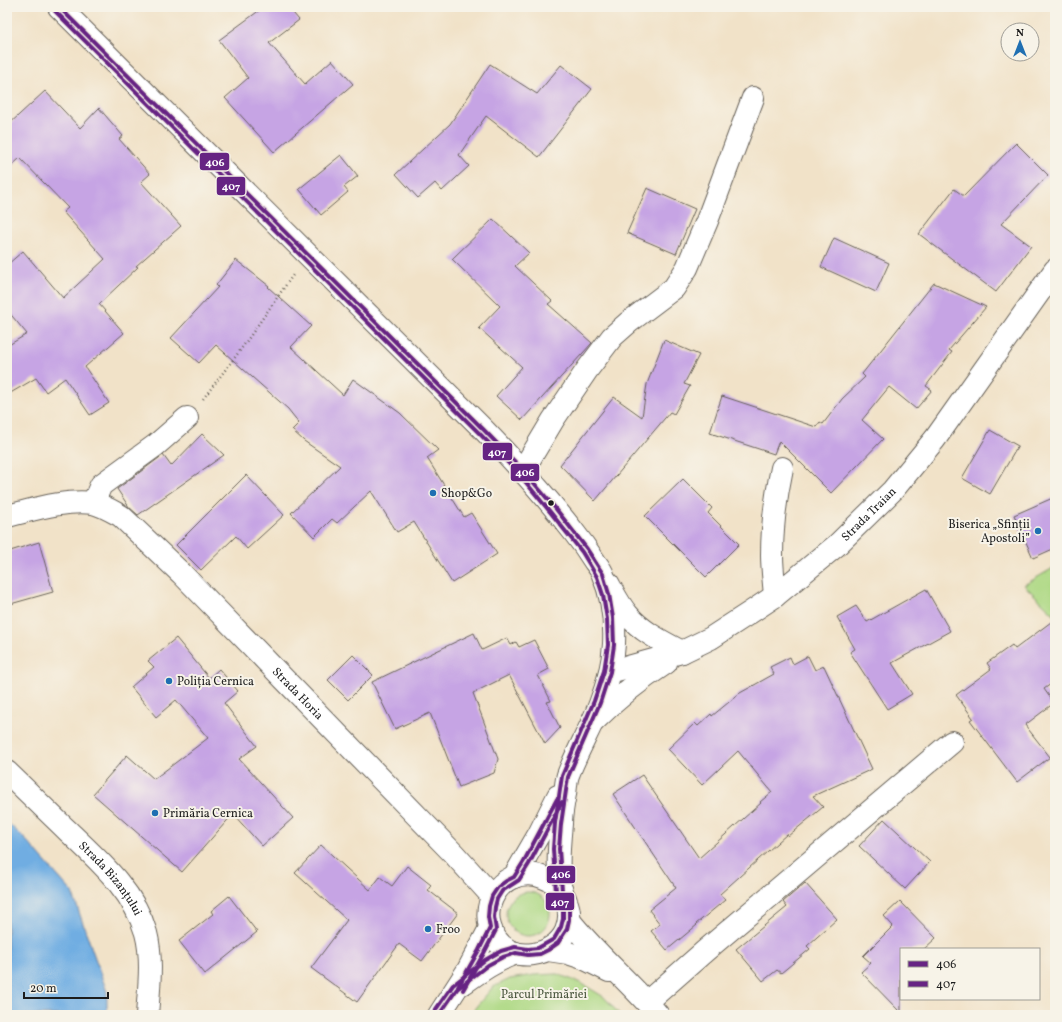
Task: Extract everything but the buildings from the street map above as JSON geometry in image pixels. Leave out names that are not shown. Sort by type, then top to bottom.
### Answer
[{"type":"street","points":[[59,7],[483,429],[522,470],[556,509],[587,550],[628,615],[640,627],[655,638],[682,652]]},
{"type":"street","points":[[522,470],[553,420],[587,370],[612,337],[629,322],[674,288],[687,268],[707,221],[753,98]]},
{"type":"street","name":"Strada Traian","points":[[610,672],[682,652],[711,638],[775,596],[837,545],[893,490],[935,439],[1055,270]]},
{"type":"street","points":[[7,516],[72,503],[94,503],[100,485],[156,445],[187,418]]},
{"type":"street","points":[[775,596],[772,555],[773,531],[776,495],[782,468]]},
{"type":"street","name":"Strada Horia","points":[[94,503],[121,516],[182,574],[453,852],[492,896]]},
{"type":"street","points":[[514,877],[539,834],[568,776],[592,723],[610,672],[614,645],[613,618],[609,594],[603,574]]},
{"type":"street","points":[[592,723],[615,700],[646,675],[682,652]]},
{"type":"street","points":[[569,920],[579,933],[652,1009],[705,951],[952,742]]},
{"type":"street","name":"Strada Bizanțului","points":[[7,772],[107,868],[128,895],[140,916],[149,948],[150,967],[147,1015]]},
{"type":"street","points":[[562,891],[554,882],[544,877],[534,875],[524,874],[506,881],[492,896],[489,906],[488,917],[490,928],[496,939],[508,950],[516,953],[528,955],[540,954],[558,943],[567,929],[569,908],[562,891],[560,871],[560,836],[568,776]]},
{"type":"street","points":[[439,1015],[457,989],[490,928]]},
{"type":"street","points":[[548,950],[568,953],[583,958],[627,982]]},
{"type":"street","points":[[457,989],[488,965],[516,953]]},
{"type":"path","points":[[187,418],[239,352],[307,254]]},
{"type":"green space","points":[[1055,567],[1055,615],[1024,585]]},
{"type":"green space","points":[[524,892],[532,892],[537,893],[544,898],[549,905],[549,923],[544,930],[537,935],[524,936],[516,933],[509,926],[506,918],[506,910],[509,902],[516,895]]},
{"type":"green space","name":"Parcul Primăriei","points":[[557,974],[581,983],[604,997],[620,1015],[469,1015],[493,987],[510,979],[534,975]]},
{"type":"water","points":[[7,822],[26,840],[72,892],[107,992],[107,1015],[7,1015]]},
{"type":"transit line","name":"406","points":[[59,7],[523,470],[587,549],[603,574],[609,594],[613,618],[614,645],[610,672],[600,703],[568,777],[559,849],[562,891],[569,908],[567,929],[558,943],[540,954],[528,955],[516,953],[503,957],[488,965],[457,989],[439,1015]]},
{"type":"transit line","name":"407","points":[[55,11],[519,474],[582,552],[597,577],[603,595],[607,619],[608,645],[604,671],[594,701],[562,776],[553,849],[556,892],[563,909],[561,927],[554,939],[538,948],[528,949],[515,947],[501,951],[485,960],[453,985],[434,1012]]},
{"type":"transit line","name":"406","points":[[458,987],[490,928],[488,917],[492,896],[498,887],[514,877],[557,799]]},
{"type":"transit line","name":"407","points":[[463,990],[496,930],[494,917],[497,899],[502,891],[519,880],[562,802]]},
{"type":"place","name":"Shop&Go","points":[[433,493]]},
{"type":"place","name":"Biserica „Sfinții Apostoli”","points":[[1038,531]]},
{"type":"place","name":"Poliția Cernica","points":[[169,681]]},
{"type":"place","name":"Primăria Cernica","points":[[155,813]]},
{"type":"place","name":"Froo","points":[[428,929]]}]
